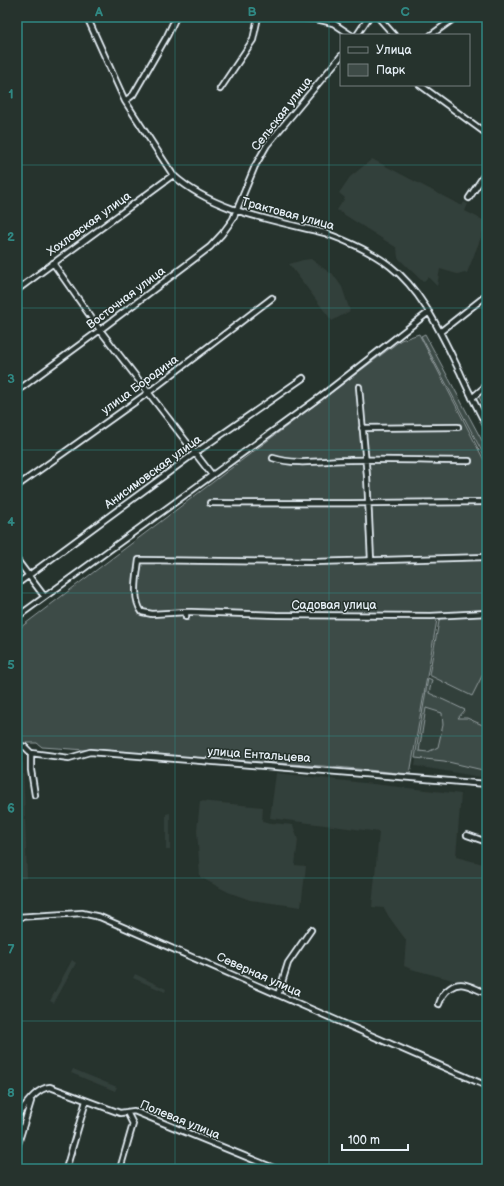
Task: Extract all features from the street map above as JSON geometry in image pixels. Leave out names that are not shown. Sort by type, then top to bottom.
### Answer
[{"type":"street","name":"Трактовая улица","points":[[87,17],[126,100],[173,175],[184,185],[208,199],[237,211],[325,233],[372,254],[391,266],[408,283],[429,312],[487,427]]},
{"type":"street","points":[[126,100],[133,95],[167,36],[176,17]]},
{"type":"street","points":[[220,89],[253,40],[258,17]]},
{"type":"street","points":[[292,17],[316,19],[333,24],[349,34]]},
{"type":"street","points":[[358,34],[369,17]]},
{"type":"street","points":[[378,17],[393,34]]},
{"type":"street","points":[[432,34],[456,17]]},
{"type":"street","name":"Сельская улица","points":[[237,211],[255,166],[267,145],[340,57]]},
{"type":"street","points":[[421,86],[487,134]]},
{"type":"street","points":[[482,130],[487,123]]},
{"type":"street","points":[[469,198],[487,171]]},
{"type":"street","name":"Хохловская улица","points":[[17,290],[173,175]]},
{"type":"street","name":"Восточная улица","points":[[17,391],[210,247],[222,234],[237,211]]},
{"type":"street","points":[[53,263],[100,330],[212,475]]},
{"type":"street","points":[[440,332],[487,295]]},
{"type":"street","name":"улица Бородина","points":[[17,486],[149,392],[272,298]]},
{"type":"street","points":[[17,617],[320,397],[429,312]]},
{"type":"street","name":"Анисимовская улица","points":[[17,584],[195,453],[303,378]]},
{"type":"street","points":[[472,398],[487,386]]},
{"type":"street","points":[[359,387],[369,502],[371,560],[487,557]]},
{"type":"street","points":[[362,428],[458,427]]},
{"type":"street","points":[[273,458],[281,461],[325,462],[348,460],[469,462]]},
{"type":"street","points":[[210,503],[313,504],[369,502],[487,502]]},
{"type":"street","points":[[17,560],[44,596]]},
{"type":"street","name":"Садовая улица","points":[[371,560],[314,562],[139,560],[136,590],[137,606],[142,612],[152,614],[186,615],[431,616],[487,613]]},
{"type":"street","points":[[17,745],[25,747],[31,753],[31,770],[35,795]]},
{"type":"street","name":"улица Ентальцева","points":[[31,753],[69,758],[90,752],[382,774],[487,784]]},
{"type":"street","points":[[467,835],[487,842]]},
{"type":"street","name":"Северная улица","points":[[17,917],[82,913],[100,917],[487,1086]]},
{"type":"street","points":[[278,995],[288,963],[311,930]]},
{"type":"street","points":[[439,1004],[442,994],[456,984],[462,984],[487,993]]},
{"type":"street","name":"Полевая улица","points":[[17,1116],[32,1098],[45,1088],[50,1087],[120,1113],[134,1111],[276,1169]]},
{"type":"street","points":[[17,1147],[32,1098]]},
{"type":"street","points":[[66,1169],[86,1101]]},
{"type":"street","points":[[120,1169],[133,1124],[127,1112]]},
{"type":"shaded area","points":[[372,159],[462,206],[464,202],[468,204],[465,211],[487,222],[467,273],[457,274],[440,269],[437,286],[428,277],[423,282],[398,258],[397,248],[337,210],[345,198],[339,193],[350,177]]},
{"type":"shaded area","points":[[311,259],[332,273],[342,287],[350,311],[332,321],[289,264]]},
{"type":"shaded area","points":[[439,627],[487,648],[487,778],[415,766]]},
{"type":"shaded area","points":[[17,761],[23,762],[27,878],[17,879]]},
{"type":"shaded area","points":[[276,773],[461,794],[456,857],[487,865],[487,989],[404,966],[406,940],[384,908],[372,907],[379,832],[270,818]]},
{"type":"shaded area","points":[[200,801],[263,807],[262,822],[293,825],[298,840],[295,865],[306,866],[301,907],[250,900],[228,892],[200,877],[197,830]]},
{"type":"shaded area","points":[[170,813],[170,850],[166,850],[166,814]]},
{"type":"shaded area","points":[[72,960],[76,963],[54,1003],[50,1001]]},
{"type":"shaded area","points":[[135,974],[166,989],[165,992],[133,978]]},
{"type":"shaded area","points":[[73,1069],[117,1087],[115,1091],[71,1073]]},
{"type":"green space","points":[[419,334],[487,466],[487,614],[438,614],[410,774],[336,767],[42,747],[37,743],[17,743],[17,630],[401,340]]},
{"type":"green space","points":[[425,334],[487,450],[487,461],[421,336]]},
{"type":"green space","points":[[487,387],[487,413],[478,395]]},
{"type":"green space","points":[[440,616],[487,616],[487,666],[472,696],[429,675]]},
{"type":"green space","points":[[428,678],[432,680],[429,693],[465,710],[458,718],[467,718],[487,727],[487,771],[444,761],[415,758]],"holes":[[[426,708],[442,713],[443,725],[438,747],[428,752],[419,751]]]}]
